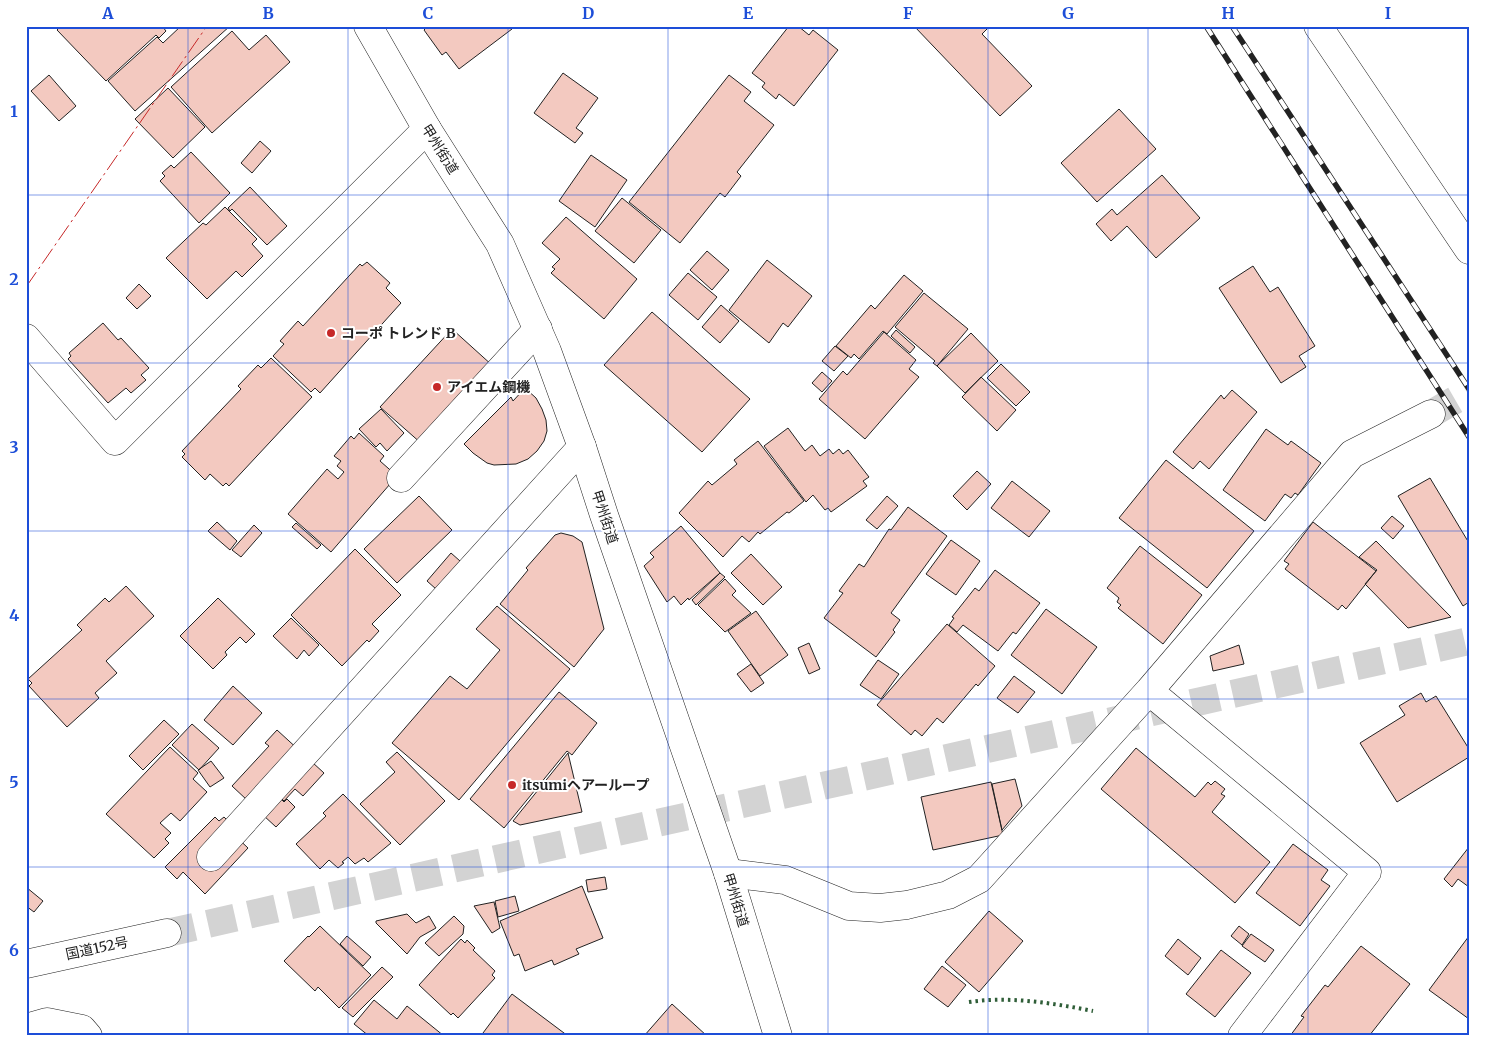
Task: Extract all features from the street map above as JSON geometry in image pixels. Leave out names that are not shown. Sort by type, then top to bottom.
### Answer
[{"type":"main road","name":"甲州街道","points":[[368,26],[427,129],[500,244],[538,329],[582,447],[728,873],[778,1036]]},
{"type":"main road","points":[[1318,26],[1469,250]]},
{"type":"main road","points":[[26,338],[115,441],[427,129]]},
{"type":"main road","points":[[401,478],[538,329]]},
{"type":"main road","points":[[728,873],[785,880],[849,906],[880,908],[907,905],[948,895],[979,879],[1149,691],[1352,454],[1431,414]]},
{"type":"main road","points":[[211,856],[582,447]]},
{"type":"main road","points":[[1149,691],[1368,872],[1242,1036]]},
{"type":"main road","name":"国道152号","points":[[26,964],[168,933]]},
{"type":"main road","points":[[26,1028],[48,1022],[82,1029],[88,1036]]},
{"type":"building","points":[[61,26],[162,26],[166,31],[159,38],[156,35],[106,81],[57,30]]},
{"type":"building","points":[[181,26],[230,26],[135,111],[108,81],[157,37],[163,43]]},
{"type":"building","points":[[428,26],[510,26],[512,29],[459,69],[446,52],[442,55],[424,30]]},
{"type":"building","points":[[789,26],[798,26],[809,35],[813,30],[838,50],[794,106],[779,94],[776,99],[762,87],[765,83],[752,73]]},
{"type":"building","points":[[914,26],[990,26],[982,34],[1032,86],[1000,116]]},
{"type":"building","points":[[232,31],[249,50],[266,35],[290,62],[212,133],[171,87]]},
{"type":"building","points":[[563,73],[598,98],[576,128],[583,133],[575,143],[534,113]]},
{"type":"building","points":[[49,75],[76,106],[59,121],[31,91]]},
{"type":"building","points":[[729,75],[751,92],[744,101],[774,125],[737,172],[741,176],[725,197],[720,193],[680,243],[629,202]]},
{"type":"building","points":[[168,88],[205,127],[173,158],[135,119]]},
{"type":"building","points":[[1119,109],[1156,149],[1097,202],[1061,163]]},
{"type":"building","points":[[260,141],[271,151],[252,173],[241,163]]},
{"type":"building","points":[[191,152],[230,193],[199,223],[160,181],[165,176],[162,173],[171,165],[174,168]]},
{"type":"building","points":[[591,155],[627,180],[595,227],[559,201]]},
{"type":"building","points":[[1162,175],[1200,218],[1156,258],[1127,226],[1111,241],[1096,224],[1112,209],[1117,215]]},
{"type":"building","points":[[250,187],[287,226],[267,245],[232,209],[230,211],[228,208]]},
{"type":"building","points":[[622,198],[661,230],[634,263],[595,231]]},
{"type":"building","points":[[225,207],[257,239],[252,244],[263,256],[242,277],[236,271],[207,299],[166,258],[203,223],[206,225]]},
{"type":"building","points":[[566,217],[637,279],[604,319],[551,273],[555,269],[552,267],[560,259],[542,243]]},
{"type":"building","points":[[707,251],[729,270],[712,290],[690,270]]},
{"type":"building","points":[[767,260],[812,296],[788,327],[783,323],[769,343],[729,310]]},
{"type":"building","name":"コーポ トレンド B","points":[[367,262],[390,283],[386,288],[401,303],[320,393],[315,388],[311,392],[273,356],[284,344],[280,341],[298,321],[303,326],[360,264],[362,266]]},
{"type":"building","points":[[1253,266],[1270,292],[1278,287],[1315,346],[1299,356],[1306,367],[1281,383],[1219,288]]},
{"type":"building","points":[[688,273],[717,297],[698,320],[669,295]]},
{"type":"building","points":[[904,275],[923,291],[887,334],[883,331],[859,359],[854,354],[851,358],[836,346],[871,305],[875,309]]},
{"type":"building","points":[[139,284],[151,296],[137,309],[126,298]]},
{"type":"building","points":[[924,293],[968,329],[937,366],[933,363],[935,361],[895,327]]},
{"type":"building","points":[[721,305],[739,321],[720,343],[702,327]]},
{"type":"building","points":[[652,312],[750,399],[702,452],[604,365]]},
{"type":"building","points":[[103,323],[118,340],[121,338],[149,368],[141,375],[146,380],[131,393],[126,388],[108,403],[68,359],[71,356],[69,353]]},
{"type":"building","name":"アイエム鋼機","points":[[452,329],[493,366],[422,444],[380,407]]},
{"type":"building","points":[[896,330],[915,347],[910,353],[891,336]]},
{"type":"building","points":[[884,332],[916,360],[909,369],[919,377],[865,439],[819,399],[843,371],[847,375]]},
{"type":"building","points":[[971,333],[998,361],[965,393],[937,366]]},
{"type":"building","points":[[835,346],[848,356],[834,371],[822,361]]},
{"type":"building","points":[[271,358],[312,397],[229,486],[226,483],[223,486],[210,474],[205,480],[182,457],[185,454],[182,451],[241,389],[238,386],[258,365],[261,368]]},
{"type":"building","points":[[1001,364],[1030,392],[1016,406],[987,378]]},
{"type":"building","points":[[822,372],[832,381],[822,392],[812,383]]},
{"type":"building","points":[[981,377],[1016,410],[997,431],[962,397]]},
{"type":"building","points":[[525,388],[536,398],[546,420],[547,431],[544,441],[528,459],[516,464],[494,465],[487,463],[464,444],[511,397],[513,401]]},
{"type":"building","points":[[1232,390],[1257,412],[1209,469],[1200,461],[1193,469],[1173,452],[1221,395],[1224,399]]},
{"type":"building","points":[[381,409],[404,433],[387,451],[380,443],[376,447],[359,429]]},
{"type":"building","points":[[788,428],[805,451],[812,445],[820,456],[829,449],[833,454],[839,449],[843,454],[848,450],[869,477],[863,481],[867,486],[831,512],[828,508],[825,510],[813,495],[806,502],[764,446]]},
{"type":"building","points":[[1266,429],[1288,445],[1291,441],[1321,463],[1298,495],[1295,493],[1291,498],[1285,494],[1265,521],[1223,490]]},
{"type":"building","points":[[359,433],[384,456],[380,461],[397,476],[331,552],[288,514],[327,469],[338,479],[344,472],[337,466],[341,461],[334,456],[351,436],[354,439]]},
{"type":"building","points":[[758,441],[804,501],[760,534],[758,532],[749,542],[742,536],[723,557],[679,513],[708,481],[712,485],[737,464],[734,460]]},
{"type":"building","points":[[1166,460],[1254,531],[1207,588],[1119,518]]},
{"type":"building","points":[[977,471],[991,484],[967,510],[953,496]]},
{"type":"building","points":[[1430,478],[1469,543],[1469,602],[1463,606],[1398,496]]},
{"type":"building","points":[[1012,481],[1050,511],[1029,537],[991,508]]},
{"type":"building","points":[[419,496],[452,530],[397,583],[364,549]]},
{"type":"building","points":[[887,496],[898,506],[877,529],[866,520]]},
{"type":"building","points":[[908,507],[947,536],[891,613],[900,620],[893,630],[895,632],[876,657],[824,618],[843,593],[839,591],[859,564],[864,567],[889,529],[891,530]]},
{"type":"building","points":[[1392,516],[1404,526],[1393,539],[1381,528]]},
{"type":"building","points":[[217,522],[237,541],[230,550],[208,531]]},
{"type":"building","points":[[1313,522],[1376,571],[1346,609],[1342,605],[1338,610],[1285,569],[1289,564],[1284,561]]},
{"type":"building","points":[[296,523],[321,545],[317,549],[292,527]]},
{"type":"building","points":[[254,525],[262,533],[241,557],[232,550]]},
{"type":"building","points":[[681,526],[720,573],[681,605],[674,596],[667,602],[644,566],[654,557],[650,553]]},
{"type":"building","points":[[561,533],[573,536],[582,542],[604,629],[574,667],[500,604],[528,570],[526,568],[555,535]]},
{"type":"building","points":[[951,540],[980,561],[956,595],[926,574]]},
{"type":"building","points":[[1376,541],[1451,617],[1408,628],[1365,584],[1377,570],[1359,557]]},
{"type":"building","points":[[1140,546],[1202,595],[1163,644],[1118,608],[1121,605],[1117,602],[1119,598],[1107,588]]},
{"type":"building","points":[[355,549],[401,595],[372,624],[379,631],[369,642],[367,640],[342,666],[291,615]]},
{"type":"building","points":[[451,553],[478,577],[454,605],[427,581]]},
{"type":"building","points":[[751,554],[782,587],[763,605],[731,573]]},
{"type":"building","points":[[995,570],[1040,603],[1016,634],[1013,632],[998,651],[963,625],[957,632],[949,625],[954,618],[952,617],[975,588],[979,591]]},
{"type":"building","points":[[720,573],[725,577],[696,605],[692,600]]},
{"type":"building","points":[[725,579],[736,591],[732,595],[751,613],[725,632],[698,605]]},
{"type":"building","points":[[126,586],[154,616],[106,661],[117,673],[95,693],[99,698],[67,727],[29,686],[32,683],[28,679],[82,630],[77,625],[105,598],[109,602]]},
{"type":"building","points":[[218,598],[255,634],[246,643],[240,637],[225,652],[227,655],[213,669],[180,636]]},
{"type":"building","points":[[497,606],[570,669],[459,800],[392,743],[450,676],[467,689],[500,650],[476,629]]},
{"type":"building","points":[[1046,609],[1097,647],[1062,694],[1011,655]]},
{"type":"building","points":[[756,611],[788,655],[760,676],[728,631]]},
{"type":"building","points":[[291,618],[319,645],[309,656],[304,650],[297,659],[273,636]]},
{"type":"building","points":[[947,624],[995,666],[978,686],[976,684],[943,723],[937,718],[922,736],[915,730],[911,735],[877,705]]},
{"type":"building","points":[[809,643],[820,669],[809,674],[798,648]]},
{"type":"building","points":[[1239,645],[1244,664],[1213,671],[1210,656]]},
{"type":"building","points":[[878,660],[899,674],[881,699],[860,685]]},
{"type":"building","points":[[751,664],[764,683],[751,692],[737,674]]},
{"type":"building","points":[[1014,676],[1035,692],[1018,713],[997,698]]},
{"type":"building","points":[[233,686],[262,713],[233,745],[204,720]]},
{"type":"building","points":[[559,692],[597,723],[572,755],[567,751],[504,828],[470,799]]},
{"type":"building","points":[[1421,693],[1426,702],[1436,696],[1469,749],[1469,757],[1397,802],[1360,743],[1405,715],[1399,706]]},
{"type":"building","points":[[164,720],[179,734],[143,770],[129,756]]},
{"type":"building","points":[[192,724],[219,748],[199,770],[172,745]]},
{"type":"building","points":[[277,730],[324,773],[303,796],[295,789],[284,801],[279,796],[262,814],[232,786],[269,746],[265,743]]},
{"type":"building","points":[[170,747],[198,773],[193,779],[207,792],[180,821],[171,813],[160,823],[171,833],[165,839],[169,843],[154,858],[106,814]]},
{"type":"building","points":[[1136,748],[1195,797],[1208,782],[1211,785],[1215,781],[1225,789],[1221,794],[1225,796],[1212,812],[1270,862],[1235,903],[1101,789]]},
{"type":"building","points":[[397,752],[445,801],[400,845],[360,804],[395,772],[386,762]]},
{"type":"building","points":[[568,753],[582,812],[520,825],[513,821]]},
{"type":"building","points":[[211,761],[224,778],[210,787],[198,770]]},
{"type":"building","points":[[1015,779],[1022,806],[1002,830],[992,784]]},
{"type":"building","points":[[991,782],[1003,835],[933,850],[921,797]]},
{"type":"building","points":[[343,794],[391,843],[368,862],[364,858],[355,864],[348,857],[338,868],[329,860],[320,869],[296,844],[326,816],[323,813]]},
{"type":"building","points":[[279,797],[284,802],[287,799],[295,807],[276,827],[263,815]]},
{"type":"building","points":[[215,817],[219,821],[224,817],[235,828],[231,832],[248,848],[205,894],[183,872],[177,879],[165,867]]},
{"type":"building","points":[[1293,844],[1328,870],[1321,880],[1330,886],[1300,926],[1256,893]]},
{"type":"building","points":[[1469,847],[1469,887],[1458,879],[1452,887],[1444,879]]},
{"type":"building","points":[[605,877],[607,889],[588,892],[586,880]]},
{"type":"building","points":[[582,886],[603,938],[576,949],[579,954],[554,965],[552,960],[525,971],[519,954],[514,956],[500,921]]},
{"type":"building","points":[[26,887],[43,901],[34,912],[26,906]]},
{"type":"building","points":[[515,896],[519,911],[498,917],[495,901]]},
{"type":"building","points":[[494,902],[500,928],[492,933],[474,906]]},
{"type":"building","points":[[989,911],[1023,941],[979,992],[945,962]]},
{"type":"building","points":[[407,914],[416,923],[429,916],[436,928],[420,937],[407,954],[376,921]]},
{"type":"building","points":[[454,916],[464,926],[463,934],[439,956],[425,943]]},
{"type":"building","points":[[320,926],[371,975],[339,1008],[318,987],[315,991],[284,961]]},
{"type":"building","points":[[1239,926],[1249,934],[1242,945],[1231,936]]},
{"type":"building","points":[[1251,934],[1274,950],[1265,962],[1242,946]]},
{"type":"building","points":[[347,936],[371,957],[363,966],[340,944]]},
{"type":"building","points":[[1469,936],[1469,1019],[1429,990]]},
{"type":"building","points":[[461,939],[465,943],[467,940],[475,948],[473,950],[495,971],[492,975],[495,978],[458,1018],[453,1013],[451,1015],[419,985]]},
{"type":"building","points":[[1178,939],[1201,958],[1188,975],[1165,956]]},
{"type":"building","points":[[1361,946],[1410,984],[1369,1036],[1290,1036],[1304,1017],[1301,1016],[1325,985],[1328,987]]},
{"type":"building","points":[[1221,950],[1251,973],[1215,1017],[1186,994]]},
{"type":"building","points":[[942,966],[966,985],[948,1007],[924,989]]},
{"type":"building","points":[[382,967],[393,977],[353,1017],[342,1008]]},
{"type":"building","points":[[512,994],[568,1036],[485,1036],[483,1033]]},
{"type":"building","points":[[374,1000],[397,1019],[407,1006],[444,1036],[369,1036],[354,1024]]},
{"type":"building","points":[[672,1004],[707,1036],[644,1036]]},
{"type":"tunnel","points":[[1431,414],[1469,392]]},
{"type":"tunnel","points":[[167,933],[1469,641]]},
{"type":"railway","points":[[1206,26],[1469,437]]},
{"type":"railway","points":[[1232,26],[1469,389]]},
{"type":"hedge","points":[[969,1002],[1015,1000],[1093,1011]]},
{"type":"power","points":[[26,287],[207,26]]},
{"type":"place","name":"コーポ トレンド B","points":[[331,333]]},
{"type":"place","name":"アイエム鋼機","points":[[437,387]]},
{"type":"place","name":"itsumiヘアーループ","points":[[512,785]]}]
